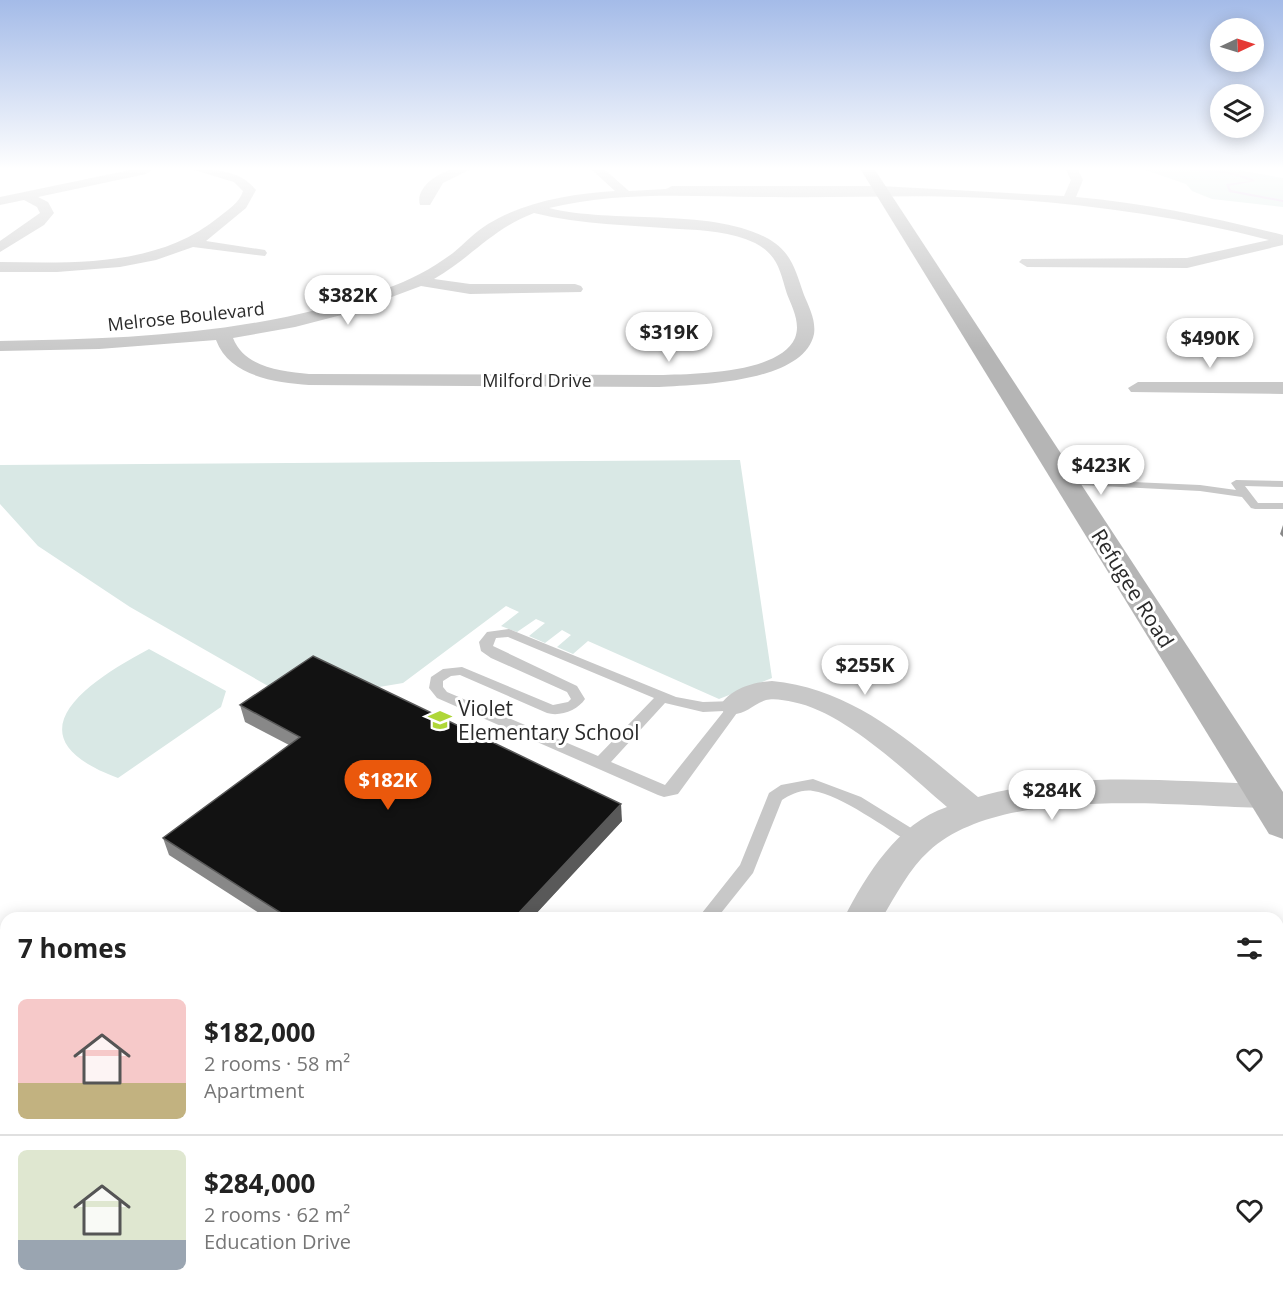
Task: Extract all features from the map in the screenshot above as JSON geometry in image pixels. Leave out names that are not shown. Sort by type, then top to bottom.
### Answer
[{"type":"main road","name":"Refugee Road","points":[[906,230],[1283,824]]},
{"type":"street","points":[[0,248],[26,230]]},
{"type":"street","points":[[0,267],[102,264],[160,254],[192,243],[211,230]]},
{"type":"street","name":"Melrose Boulevard","points":[[0,346],[127,344],[223,335],[332,313],[420,281],[441,268],[488,230]]},
{"type":"street","name":"Milford Drive","points":[[223,335],[228,350],[260,370],[296,378],[341,381],[659,381],[707,378],[770,365],[795,351],[805,334],[804,318],[788,267],[781,255],[766,244],[721,230]]},
{"type":"street","name":"Melrose Boulevard","points":[[1245,230],[1283,240]]},
{"type":"street","points":[[1027,262],[1187,263],[1283,240]]},
{"type":"street","points":[[192,243],[260,253]]},
{"type":"street","points":[[420,281],[470,289],[575,289]]},
{"type":"street","points":[[1138,388],[1283,387]]},
{"type":"street","points":[[735,706],[754,693],[770,690],[811,696],[881,735],[972,810]]},
{"type":"street","points":[[867,912],[895,866],[918,840],[947,819],[972,810],[1014,800],[1089,793],[1265,796]]},
{"type":"lane","points":[[1065,482],[1200,488],[1244,494]]},
{"type":"lane","points":[[1283,484],[1236,483],[1255,506],[1283,506]]},
{"type":"lane","points":[[509,633],[663,696],[703,707],[735,706],[672,790],[664,791],[442,695],[436,688],[436,680],[451,671],[462,671],[552,710],[573,705],[578,699],[572,689],[496,655],[486,648],[486,642],[492,635],[509,633]]},
{"type":"lane","points":[[601,763],[663,696]]},
{"type":"lane","points":[[712,912],[747,868],[768,821],[775,797],[787,789],[813,785],[855,801],[918,840]]},
{"type":"shaded area","points":[[740,460],[772,678],[719,699],[588,641],[573,654],[557,647],[571,635],[562,630],[545,643],[529,636],[545,623],[536,619],[517,632],[501,626],[519,612],[506,606],[403,683],[367,689],[275,690],[130,607],[38,546],[0,504],[0,465]]},
{"type":"shaded area","points":[[149,649],[226,691],[221,707],[118,778],[85,762],[67,745],[62,728],[68,711],[82,694],[102,678]]},
{"type":"building","points":[[313,656],[621,804],[520,912],[280,912],[163,838],[300,737],[240,705]]},
{"type":"place","name":"Violet Elementary School","points":[[440,720]]}]
